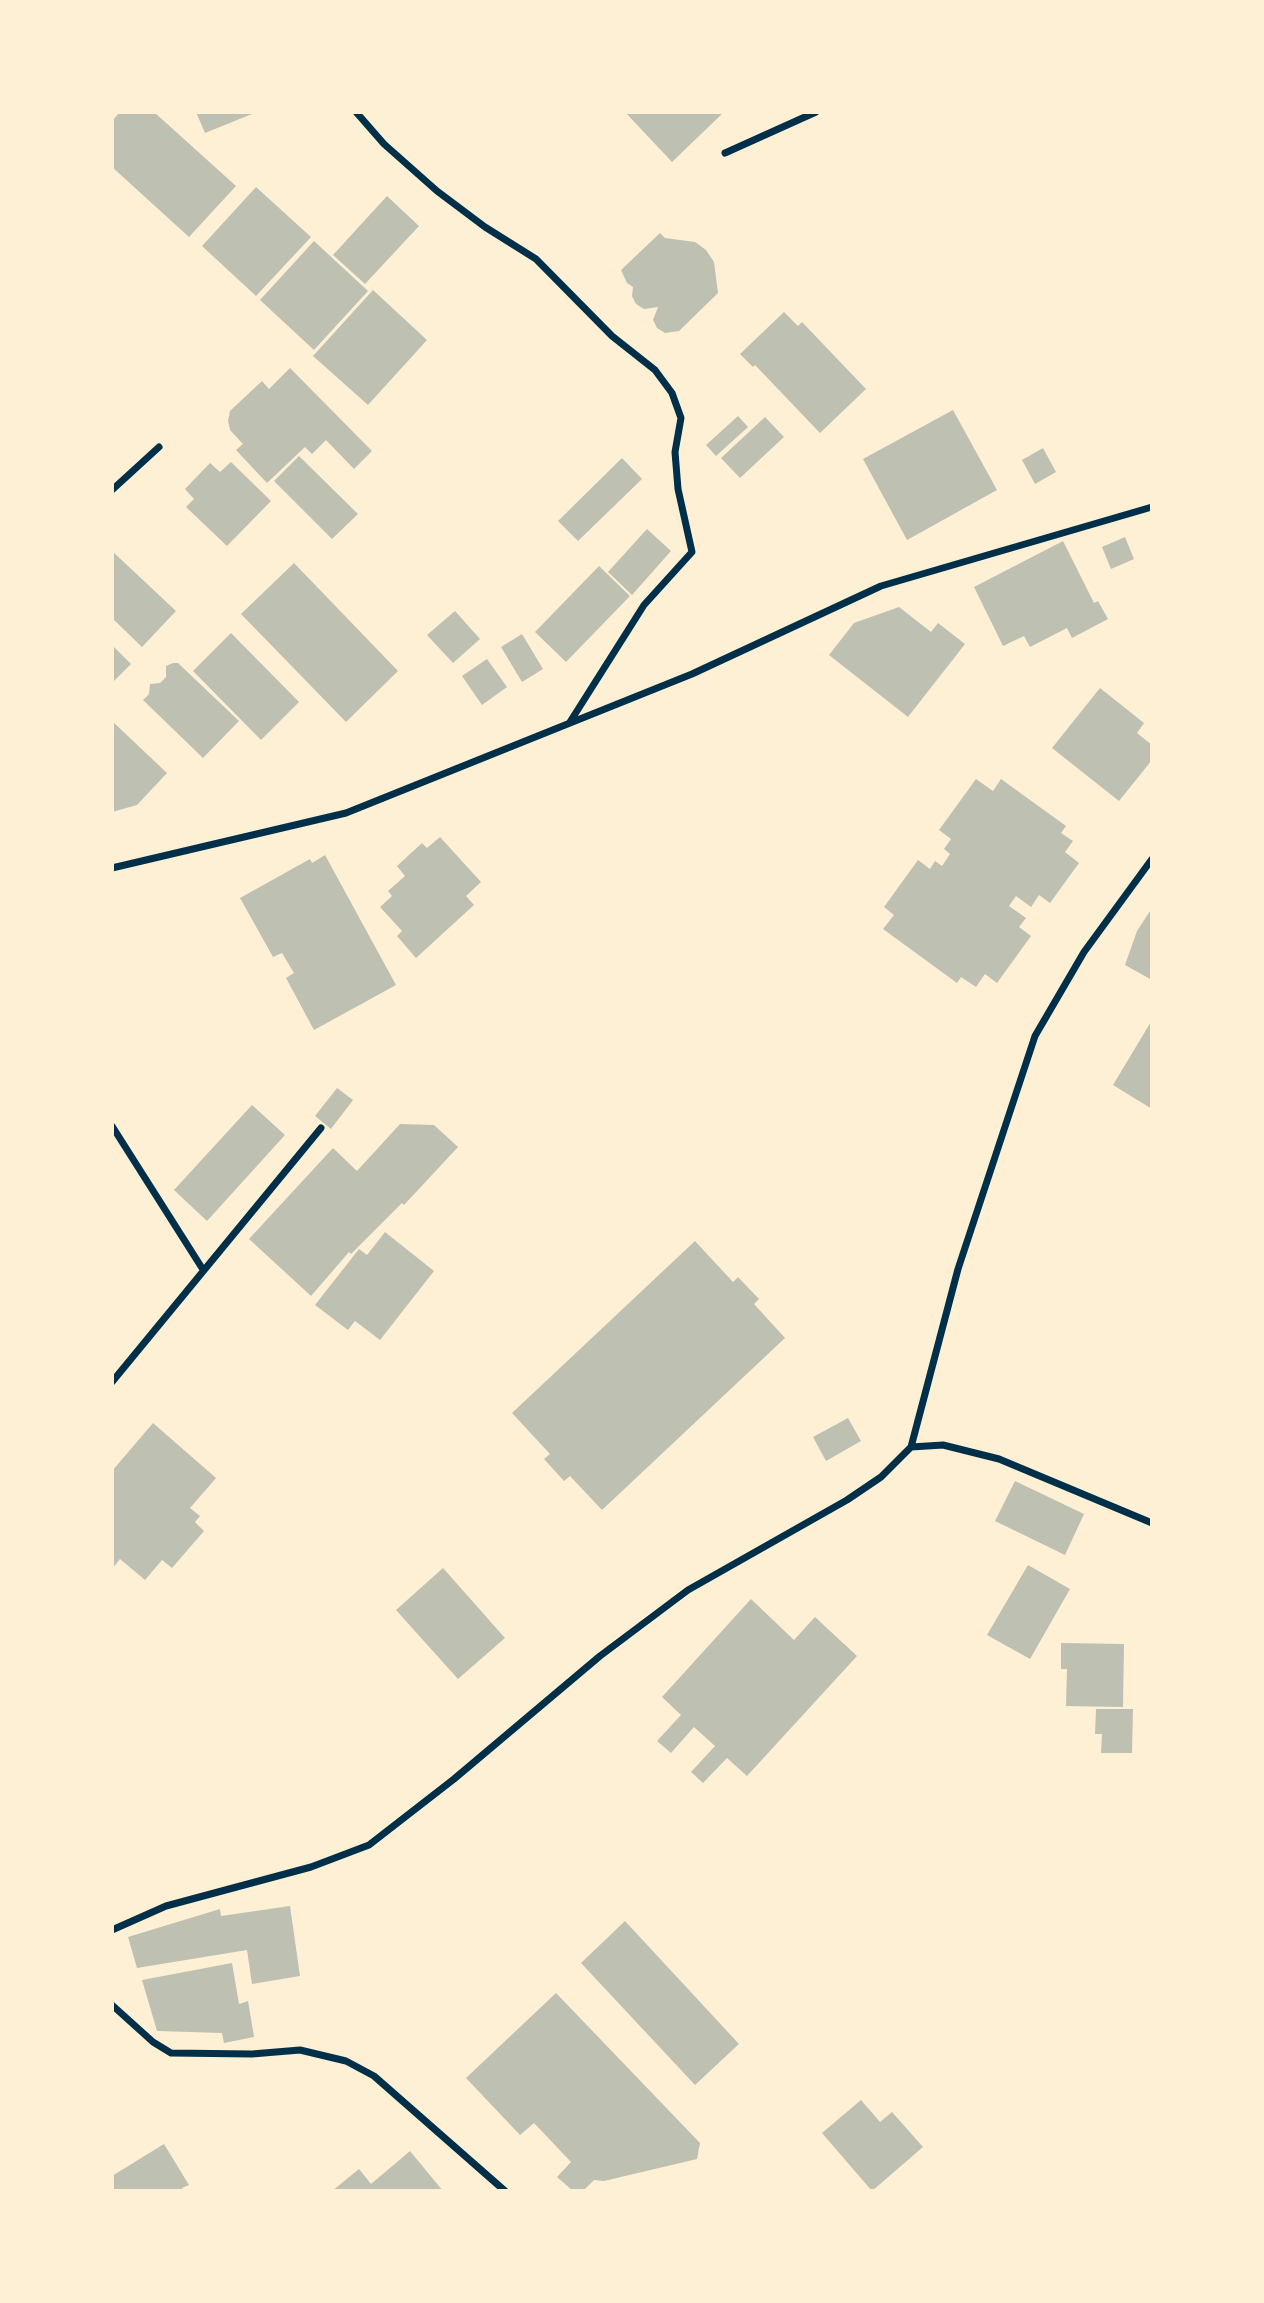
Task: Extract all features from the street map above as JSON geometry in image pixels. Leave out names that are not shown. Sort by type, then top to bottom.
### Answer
[{"type":"street","points":[[356,112],[384,144],[437,191],[485,227],[536,259],[612,336],[655,370],[672,393],[681,418],[675,452],[678,489],[691,552],[644,605],[570,722]]},
{"type":"street","points":[[725,153],[816,112]]},
{"type":"street","points":[[112,490],[159,447]]},
{"type":"street","points":[[112,868],[346,813],[692,674],[881,586],[1152,507]]},
{"type":"street","points":[[112,1930],[166,1906],[311,1867],[369,1845],[425,1804],[600,1656],[688,1590],[847,1500],[881,1477],[911,1447],[958,1269],[1035,1036],[1084,952],[1152,859]]},
{"type":"street","points":[[112,1126],[202,1268]]},
{"type":"street","points":[[112,1382],[202,1268],[321,1128]]},
{"type":"street","points":[[911,1447],[943,1445],[999,1459],[1152,1524]]},
{"type":"street","points":[[112,2005],[145,2036],[171,2053],[252,2054],[300,2050],[346,2061],[374,2076],[505,2191]]},
{"type":"building","points":[[120,112],[154,112],[236,186],[189,237],[112,167],[112,121]]},
{"type":"building","points":[[196,112],[257,112],[205,133]]},
{"type":"building","points":[[625,112],[724,112],[672,162]]},
{"type":"building","points":[[256,187],[311,237],[256,296],[202,246]]},
{"type":"building","points":[[387,196],[419,226],[365,284],[333,255]]},
{"type":"building","points":[[660,233],[665,238],[695,242],[706,250],[714,262],[718,293],[679,331],[665,333],[657,328],[653,320],[658,307],[644,309],[636,304],[632,296],[633,287],[627,283],[621,270]]},
{"type":"building","points":[[314,241],[368,291],[314,350],[260,300]]},
{"type":"building","points":[[373,290],[427,340],[368,405],[313,356]]},
{"type":"building","points":[[784,312],[798,326],[802,322],[866,389],[820,433],[755,365],[753,367],[740,354]]},
{"type":"building","points":[[290,368],[372,451],[354,469],[326,440],[312,454],[305,447],[267,483],[236,450],[243,444],[230,430],[230,411],[262,381],[269,389]]},
{"type":"building","points":[[953,410],[997,490],[907,540],[863,459]]},
{"type":"building","points":[[738,416],[748,427],[716,456],[706,445]]},
{"type":"building","points":[[765,417],[784,437],[740,478],[721,458]]},
{"type":"building","points":[[1043,448],[1056,472],[1035,484],[1022,460]]},
{"type":"building","points":[[299,456],[358,514],[332,539],[274,481]]},
{"type":"building","points":[[622,458],[642,479],[578,541],[558,521]]},
{"type":"building","points":[[231,462],[271,501],[227,546],[186,507],[194,499],[185,489],[210,463],[220,472]]},
{"type":"building","points":[[647,529],[671,551],[632,595],[608,572]]},
{"type":"building","points":[[1125,537],[1134,559],[1111,569],[1102,547]]},
{"type":"building","points":[[1063,541],[1094,603],[1098,601],[1108,619],[1072,638],[1067,628],[1030,647],[1024,636],[1003,646],[974,587]]},
{"type":"building","points":[[112,551],[176,611],[142,647],[112,618]]},
{"type":"building","points":[[294,563],[398,671],[346,722],[241,614]]},
{"type":"building","points":[[599,566],[630,596],[566,662],[535,632]]},
{"type":"building","points":[[899,607],[931,632],[938,623],[965,644],[908,717],[829,655],[854,623]]},
{"type":"building","points":[[455,611],[480,639],[453,663],[427,635]]},
{"type":"building","points":[[231,633],[299,702],[261,740],[193,671]]},
{"type":"building","points":[[522,634],[543,669],[522,682],[501,647]]},
{"type":"building","points":[[112,645],[131,664],[112,683]]},
{"type":"building","points":[[487,659],[507,687],[482,705],[462,676]]},
{"type":"building","points":[[178,663],[239,721],[203,758],[143,700],[149,694],[150,684],[160,683],[166,677],[166,666]]},
{"type":"building","points":[[1100,688],[1144,723],[1137,733],[1152,745],[1152,760],[1119,801],[1052,748]]},
{"type":"building","points":[[112,721],[167,773],[137,805],[112,812]]},
{"type":"building","points":[[976,779],[993,791],[1001,779],[1066,826],[1061,833],[1073,841],[1065,852],[1079,863],[1050,903],[1039,895],[1031,907],[1016,896],[1009,906],[1026,918],[1019,927],[1031,936],[997,983],[985,974],[976,987],[961,977],[957,983],[883,929],[894,915],[884,907],[918,860],[930,869],[935,861],[942,866],[950,854],[944,849],[951,839],[939,830]]},
{"type":"building","points":[[440,837],[481,882],[466,896],[474,905],[416,958],[397,936],[402,931],[380,907],[392,896],[388,891],[405,876],[397,866],[422,843],[427,848]]},
{"type":"building","points":[[325,855],[396,985],[314,1030],[286,978],[294,973],[282,953],[273,957],[240,898],[310,859],[312,863]]},
{"type":"building","points":[[1152,908],[1152,980],[1125,965],[1137,931]]},
{"type":"building","points":[[1152,1020],[1152,1109],[1113,1085]]},
{"type":"building","points":[[337,1088],[353,1100],[331,1129],[315,1116]]},
{"type":"building","points":[[252,1105],[285,1135],[207,1221],[174,1190]]},
{"type":"building","points":[[400,1124],[434,1125],[458,1147],[404,1205],[402,1203],[351,1254],[349,1252],[311,1296],[249,1239],[333,1148],[357,1171]]},
{"type":"building","points":[[385,1232],[434,1271],[380,1340],[355,1321],[348,1330],[315,1305],[359,1249],[367,1255]]},
{"type":"building","points":[[695,1241],[733,1282],[738,1277],[759,1299],[754,1304],[785,1338],[602,1510],[570,1476],[564,1481],[544,1459],[550,1454],[512,1413]]},
{"type":"building","points":[[848,1418],[861,1441],[826,1461],[813,1437]]},
{"type":"building","points":[[153,1423],[216,1478],[190,1508],[200,1516],[195,1522],[204,1531],[172,1568],[162,1560],[145,1580],[120,1559],[112,1569],[112,1471]]},
{"type":"building","points":[[1015,1481],[1084,1514],[1065,1555],[995,1521]]},
{"type":"building","points":[[1028,1565],[1070,1589],[1030,1659],[987,1635]]},
{"type":"building","points":[[443,1568],[505,1638],[458,1679],[396,1610]]},
{"type":"building","points":[[751,1599],[794,1640],[815,1617],[857,1656],[747,1776],[727,1758],[703,1783],[691,1772],[715,1746],[694,1727],[671,1753],[657,1741],[681,1715],[662,1697]]},
{"type":"building","points":[[1061,1643],[1124,1644],[1123,1707],[1066,1706],[1067,1669],[1061,1669]]},
{"type":"building","points":[[1096,1709],[1133,1709],[1132,1753],[1101,1753],[1102,1734],[1095,1734]]},
{"type":"building","points":[[290,1906],[300,1976],[252,1984],[247,1950],[137,1968],[128,1937],[220,1909],[221,1916]]},
{"type":"building","points":[[625,1921],[739,2044],[695,2085],[581,1963]]},
{"type":"building","points":[[232,1963],[239,2004],[248,2001],[254,2037],[224,2043],[222,2033],[157,2031],[142,1980]]},
{"type":"building","points":[[556,1993],[700,2143],[697,2159],[604,2181],[594,2180],[583,2191],[573,2191],[557,2177],[571,2162],[534,2123],[520,2135],[466,2078]]},
{"type":"building","points":[[861,2100],[880,2122],[892,2112],[923,2147],[872,2191],[822,2133]]},
{"type":"building","points":[[164,2144],[189,2185],[182,2188],[184,2191],[112,2191],[112,2176]]},
{"type":"building","points":[[410,2151],[443,2191],[332,2191],[359,2169],[371,2184]]}]
